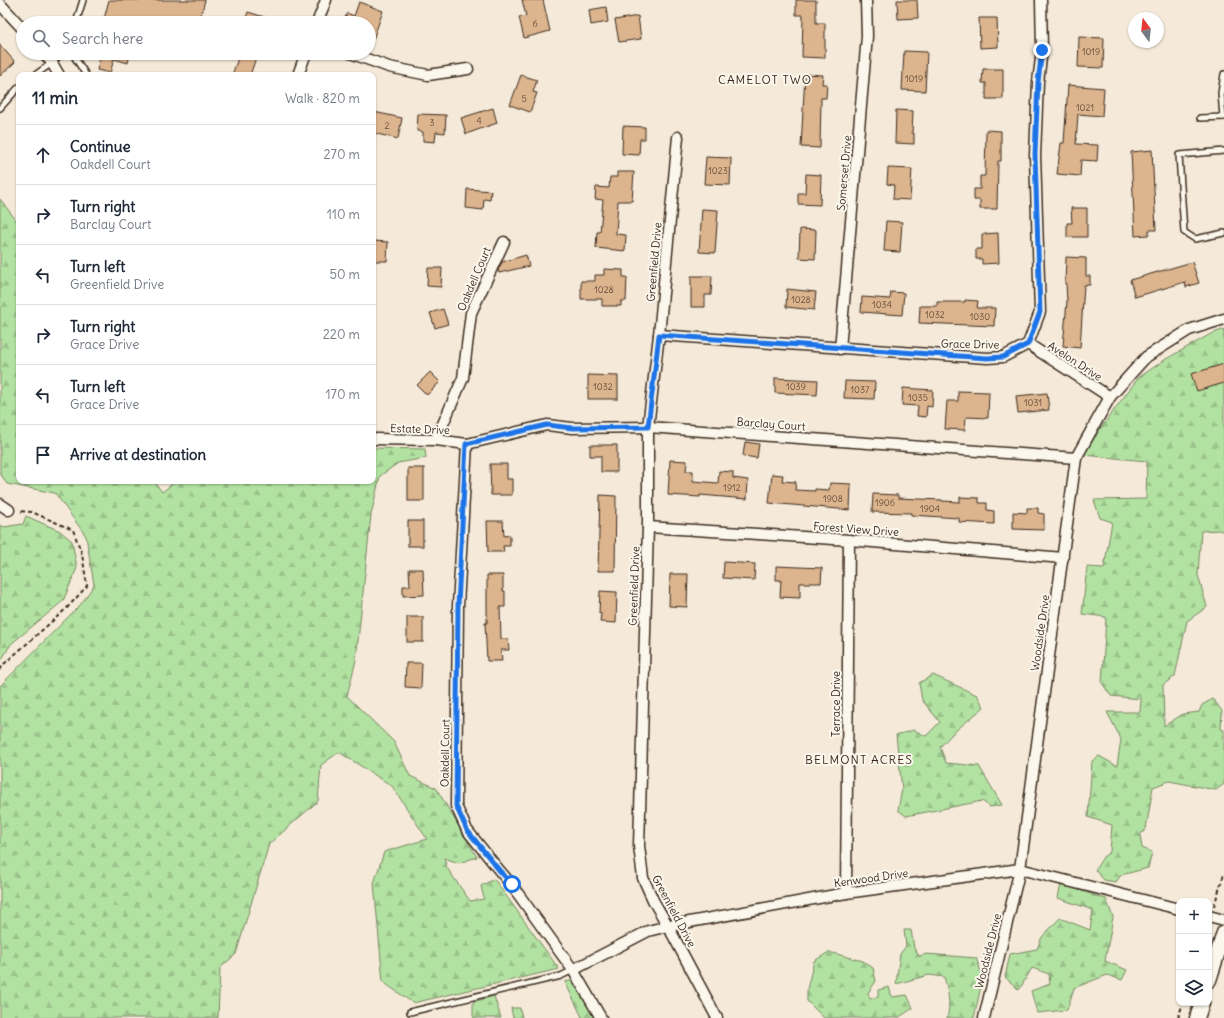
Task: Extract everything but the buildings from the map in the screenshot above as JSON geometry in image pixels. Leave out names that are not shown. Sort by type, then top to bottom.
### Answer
[{"type":"main road","points":[[1212,971],[1224,933]]},
{"type":"main road","points":[[1197,1018],[1201,1006]]},
{"type":"street","points":[[320,16],[326,0]]},
{"type":"street","name":"Somerset Drive","points":[[840,349],[867,36],[866,0]]},
{"type":"street","points":[[1028,344],[1040,312],[1035,154],[1038,82],[1042,50],[1041,0]]},
{"type":"street","points":[[0,4],[16,21]]},
{"type":"street","points":[[50,60],[57,72]]},
{"type":"street","points":[[299,72],[303,60]]},
{"type":"street","points":[[370,60],[390,67],[428,75],[468,68]]},
{"type":"street","name":"Greenfield Drive","points":[[678,137],[659,335],[648,427],[648,527],[639,846],[642,878],[717,1018]]},
{"type":"street","name":"Oakdell Court","points":[[436,440],[463,378],[471,313],[504,242]]},
{"type":"street","name":"Woodside Drive","points":[[984,1018],[1020,869],[1076,458],[1110,397],[1146,357],[1190,330],[1224,320]]},
{"type":"street","name":"Grace Drive","points":[[659,335],[840,349],[987,358],[1003,357],[1028,344]]},
{"type":"street","name":"Avelon Drive","points":[[1028,344],[1110,397]]},
{"type":"street","name":"Barclay Court","points":[[466,444],[547,425],[572,428],[648,427],[1076,458]]},
{"type":"street","name":"Estate Drive","points":[[376,439],[436,440],[466,444]]},
{"type":"street","name":"Oakdell Court","points":[[466,444],[458,606],[456,806],[467,830],[512,884],[573,970],[601,1018]]},
{"type":"street","points":[[0,504],[9,510]]},
{"type":"street","name":"Forest View Drive","points":[[648,527],[849,540],[1062,558]]},
{"type":"street","name":"Terrace Drive","points":[[846,893],[849,540]]},
{"type":"street","name":"Kenwood Drive","points":[[573,970],[648,931],[668,926],[846,893],[1020,869],[1176,908]]},
{"type":"street","points":[[1212,917],[1224,920]]},
{"type":"lane","points":[[78,16],[83,0]]},
{"type":"lane","points":[[39,72],[55,60]]},
{"type":"lane","points":[[76,60],[84,72]]},
{"type":"lane","points":[[1200,118],[1223,117],[1221,93],[1224,74]]},
{"type":"lane","points":[[0,108],[16,90]]},
{"type":"lane","points":[[1224,151],[1180,155],[1184,232],[1195,239],[1224,233]]},
{"type":"lane","points":[[410,1012],[561,976],[573,970]]},
{"type":"path","points":[[0,670],[4,664],[67,608],[87,586],[82,554],[73,530],[32,512],[9,510]]},
{"type":"path","points":[[1212,910],[1224,874]]},
{"type":"path","points":[[1178,1018],[1182,1006]]},
{"type":"green space","points":[[0,199],[16,220],[16,484],[156,484],[162,492],[172,484],[376,484],[376,448],[425,449],[426,458],[398,463],[380,476],[371,515],[356,660],[347,696],[394,742],[410,776],[436,788],[477,857],[459,863],[444,858],[447,868],[470,901],[484,899],[481,886],[494,879],[559,969],[413,1003],[383,982],[374,883],[384,852],[427,839],[392,786],[339,752],[321,765],[318,801],[269,844],[236,954],[220,968],[218,1018],[0,1018],[0,686],[81,604],[94,585],[86,536],[55,493],[7,484],[0,473]]},
{"type":"green space","points":[[1224,329],[1224,532],[1219,530],[1201,531],[1198,575],[1207,607],[1187,621],[1175,676],[1163,685],[1164,726],[1183,714],[1199,712],[1202,705],[1213,699],[1222,711],[1221,729],[1224,730],[1224,784],[1216,790],[1169,781],[1153,787],[1146,829],[1140,835],[1142,848],[1152,852],[1148,868],[1121,875],[1116,882],[1104,880],[1095,870],[1103,857],[1110,852],[1112,825],[1088,817],[1092,761],[1099,756],[1117,766],[1121,739],[1107,712],[1140,712],[1141,699],[1111,696],[1102,683],[1106,617],[1082,614],[1087,567],[1104,568],[1112,522],[1100,518],[1094,500],[1146,499],[1147,461],[1083,455],[1138,378],[1166,359],[1209,335]]},
{"type":"green space","points":[[26,516],[60,531],[72,541],[77,568],[63,601],[11,644],[0,662],[0,525],[4,527],[23,524]]},
{"type":"green space","points":[[933,675],[977,695],[984,707],[953,733],[940,747],[946,763],[979,766],[1002,805],[990,807],[982,801],[906,816],[898,810],[902,789],[896,735],[914,730],[926,736],[940,722],[922,700],[919,683]]},
{"type":"green space","points":[[1061,884],[1106,899],[1113,917],[1105,961],[1127,970],[1122,980],[1107,975],[1074,988],[1067,1010],[1037,1013],[1031,991],[1050,984],[1049,974],[1032,968],[1019,990],[1005,977],[1010,954],[1037,949],[1042,937],[1060,918],[1090,930],[1093,910],[1058,898]]},
{"type":"green space","points":[[904,930],[911,930],[914,948],[919,956],[927,954],[976,958],[983,977],[974,1018],[947,1018],[949,1008],[947,987],[944,977],[929,975],[896,984],[900,954],[906,946]]},
{"type":"green space","points":[[829,952],[863,961],[873,968],[876,981],[868,993],[870,999],[878,997],[878,990],[889,987],[892,997],[907,995],[913,1008],[898,1018],[824,1018],[807,1001],[807,989],[814,961]]},
{"type":"green space","points":[[574,980],[594,1018],[580,1018],[582,1017],[565,982]]},
{"type":"green space","points":[[494,996],[501,1018],[474,1018],[473,1002]]},
{"type":"green space","points":[[511,1008],[520,1008],[522,1018],[513,1018]]},
{"type":"district","name":"CAMELOT TWO","points":[[765,80]]},
{"type":"district","name":"BELMONT ACRES","points":[[859,760]]},
{"type":"route","points":[[512,884],[467,830],[456,806],[458,606],[466,444],[547,425],[572,428],[648,427],[659,335],[840,349],[987,358],[1003,357],[1028,344],[1040,312],[1035,154],[1038,82],[1042,50]]}]
